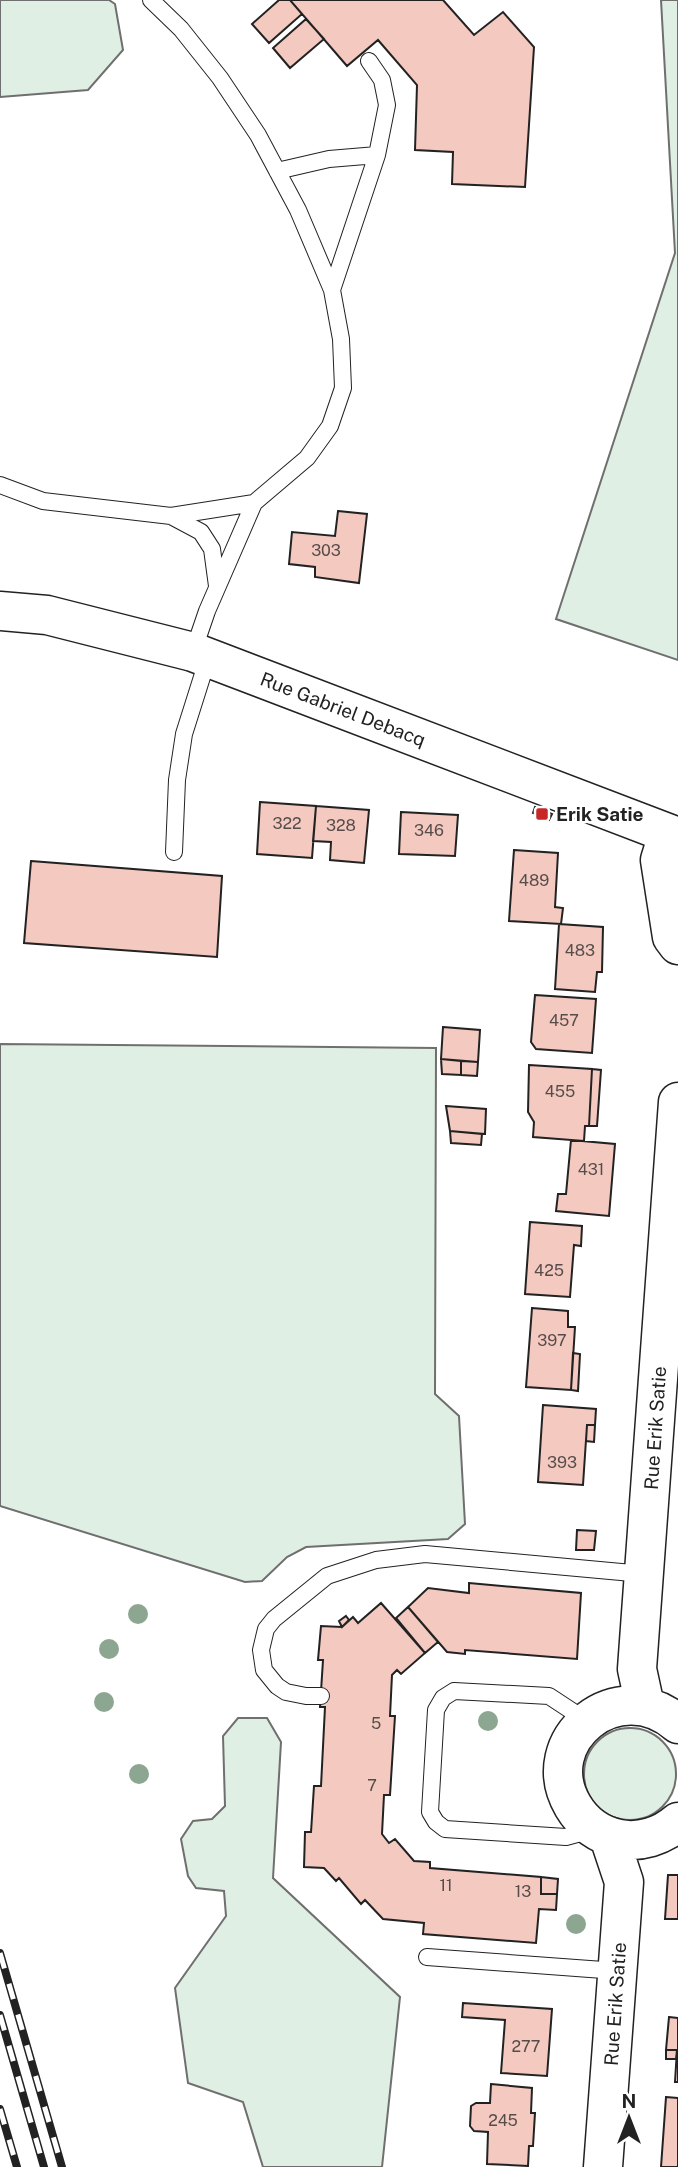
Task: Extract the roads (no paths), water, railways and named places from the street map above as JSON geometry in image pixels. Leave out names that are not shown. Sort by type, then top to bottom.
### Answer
[{"type":"street","name":"Rue Gabriel Debacq","points":[[0,611],[47,615],[201,655],[673,835]]},
{"type":"street","points":[[673,835],[660,860],[672,937],[678,945]]},
{"type":"street","name":"Rue Erik Satie","points":[[633,1714],[678,1102]]},
{"type":"street","points":[[633,1714],[573,1737],[565,1756],[563,1777],[568,1798],[578,1815],[616,1835],[659,1835],[678,1822]]},
{"type":"street","name":"Rue Erik Satie","points":[[603,2167],[624,1882],[616,1835]]},
{"type":"lane","points":[[151,0],[181,29],[220,78],[258,135],[298,210],[332,290],[341,339],[343,388],[330,426],[307,458],[254,503],[218,587],[184,734],[177,780],[174,852]]},
{"type":"lane","points":[[332,290],[377,155],[387,106],[382,80],[369,61]]},
{"type":"lane","points":[[276,171],[329,159],[377,155]]},
{"type":"lane","points":[[0,485],[43,501],[170,516],[254,503]]},
{"type":"lane","points":[[170,516],[201,532],[212,549],[218,587]]},
{"type":"lane","points":[[321,1696],[286,1692],[277,1686],[264,1670],[261,1650],[266,1629],[274,1619],[327,1576],[376,1560],[425,1554],[643,1574]]},
{"type":"lane","points":[[616,1835],[566,1837],[445,1829],[436,1822],[430,1812],[436,1710],[443,1698],[454,1691],[549,1696],[633,1714]]},
{"type":"lane","points":[[427,1957],[617,1971]]},
{"type":"railway","points":[[0,1953],[62,2167]]},
{"type":"railway","points":[[0,2015],[44,2167]]},
{"type":"railway","points":[[0,2109],[17,2167]]},
{"type":"place","name":"Erik Satie","points":[[542,814]]}]
